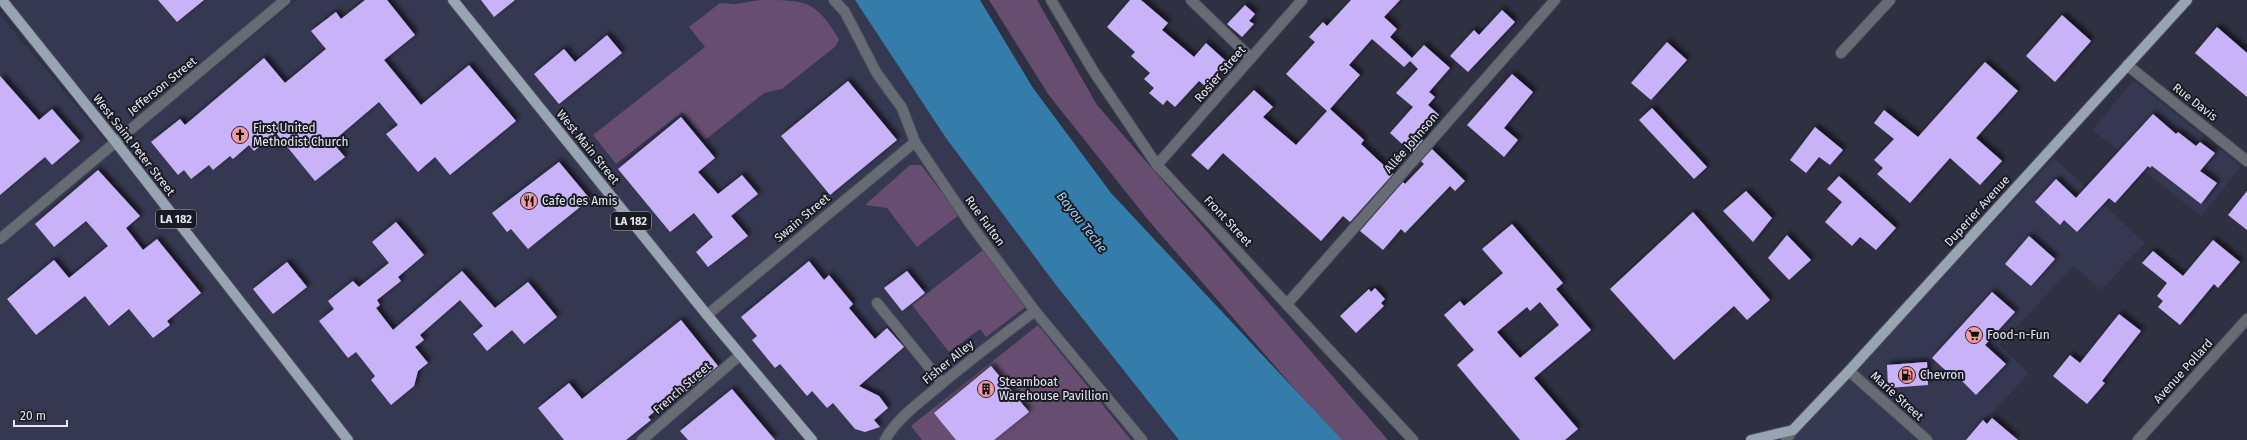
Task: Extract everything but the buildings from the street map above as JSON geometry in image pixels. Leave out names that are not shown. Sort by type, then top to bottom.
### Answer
[{"type":"main road","name":"West Saint Peter Street","points":[[2,0],[115,141],[348,440]]},
{"type":"main road","name":"West Main Street","points":[[452,0],[707,315],[812,440]]},
{"type":"main road","name":"Duperier Avenue","points":[[1793,430],[1850,371],[2187,0]]},
{"type":"main road","points":[[1751,440],[1793,430]]},
{"type":"street","name":"Jefferson Street","points":[[0,239],[285,0]]},
{"type":"street","name":"Rue Fulton","points":[[834,0],[845,12],[876,72],[902,108],[914,142],[971,225],[1035,311],[1142,440]]},
{"type":"street","name":"Front Street","points":[[1051,0],[1094,72],[1157,165],[1413,440]]},
{"type":"street","points":[[1191,0],[1251,58]]},
{"type":"street","name":"Rosier Street","points":[[1157,165],[1302,0]]},
{"type":"street","name":"Allée Johnson","points":[[1287,304],[1555,0]]},
{"type":"street","points":[[1841,53],[1890,0]]},
{"type":"street","name":"Rue Davis","points":[[2127,65],[2247,161]]},
{"type":"street","name":"Swain Street","points":[[707,315],[914,142]]},
{"type":"street","points":[[877,303],[942,384]]},
{"type":"street","name":"Fisher Alley","points":[[886,440],[894,425],[942,384],[1035,311]]},
{"type":"street","name":"Avenue Pollard","points":[[2138,440],[2247,319]]},
{"type":"street","name":"French Street","points":[[642,440],[740,355]]},
{"type":"street","name":"Marie Street","points":[[1850,371],[1927,440]]},
{"type":"street","name":"Duperier Avenue","points":[[1786,440],[1793,430]]},
{"type":"shaded area","points":[[0,0],[282,0],[115,141],[0,6]]},
{"type":"shaded area","points":[[296,0],[869,0],[1202,440],[0,440],[0,246],[88,173],[0,243],[0,15],[114,151]]},
{"type":"shaded area","points":[[761,0],[799,2],[808,5],[823,16],[831,26],[839,39],[836,46],[782,89],[764,93],[705,140],[682,112],[616,164],[593,135],[705,47],[689,27],[720,3],[735,4]]},
{"type":"shaded area","points":[[989,0],[1037,0],[1097,105],[1388,440],[1339,440],[1149,221],[1048,94]]},
{"type":"shaded area","points":[[2133,80],[2241,166],[2201,216],[2093,130]]},
{"type":"shaded area","points":[[2054,158],[2145,243],[2101,290],[2074,266],[1999,345],[2029,373],[1966,440],[1788,440]]},
{"type":"shaded area","points":[[910,165],[921,165],[959,215],[917,247],[887,208],[865,205]]},
{"type":"shaded area","points":[[983,250],[1027,306],[986,337],[980,329],[949,352],[912,305]]},
{"type":"shaded area","points":[[1038,325],[1131,440],[922,440],[911,426]]},
{"type":"water","name":"Bayou Teche","points":[[855,0],[980,0],[1033,88],[1111,193],[1342,440],[1179,440],[1056,285],[946,138]]},
{"type":"place","name":"First United Methodist Church","points":[[240,135]]},
{"type":"place","name":"Cafe des Amis","points":[[529,201]]},
{"type":"place","name":"Food-n-Fun","points":[[1974,335]]},
{"type":"place","name":"Chevron","points":[[1907,375]]},
{"type":"place","name":"Steamboat Warehouse Pavillion","points":[[986,389]]}]
